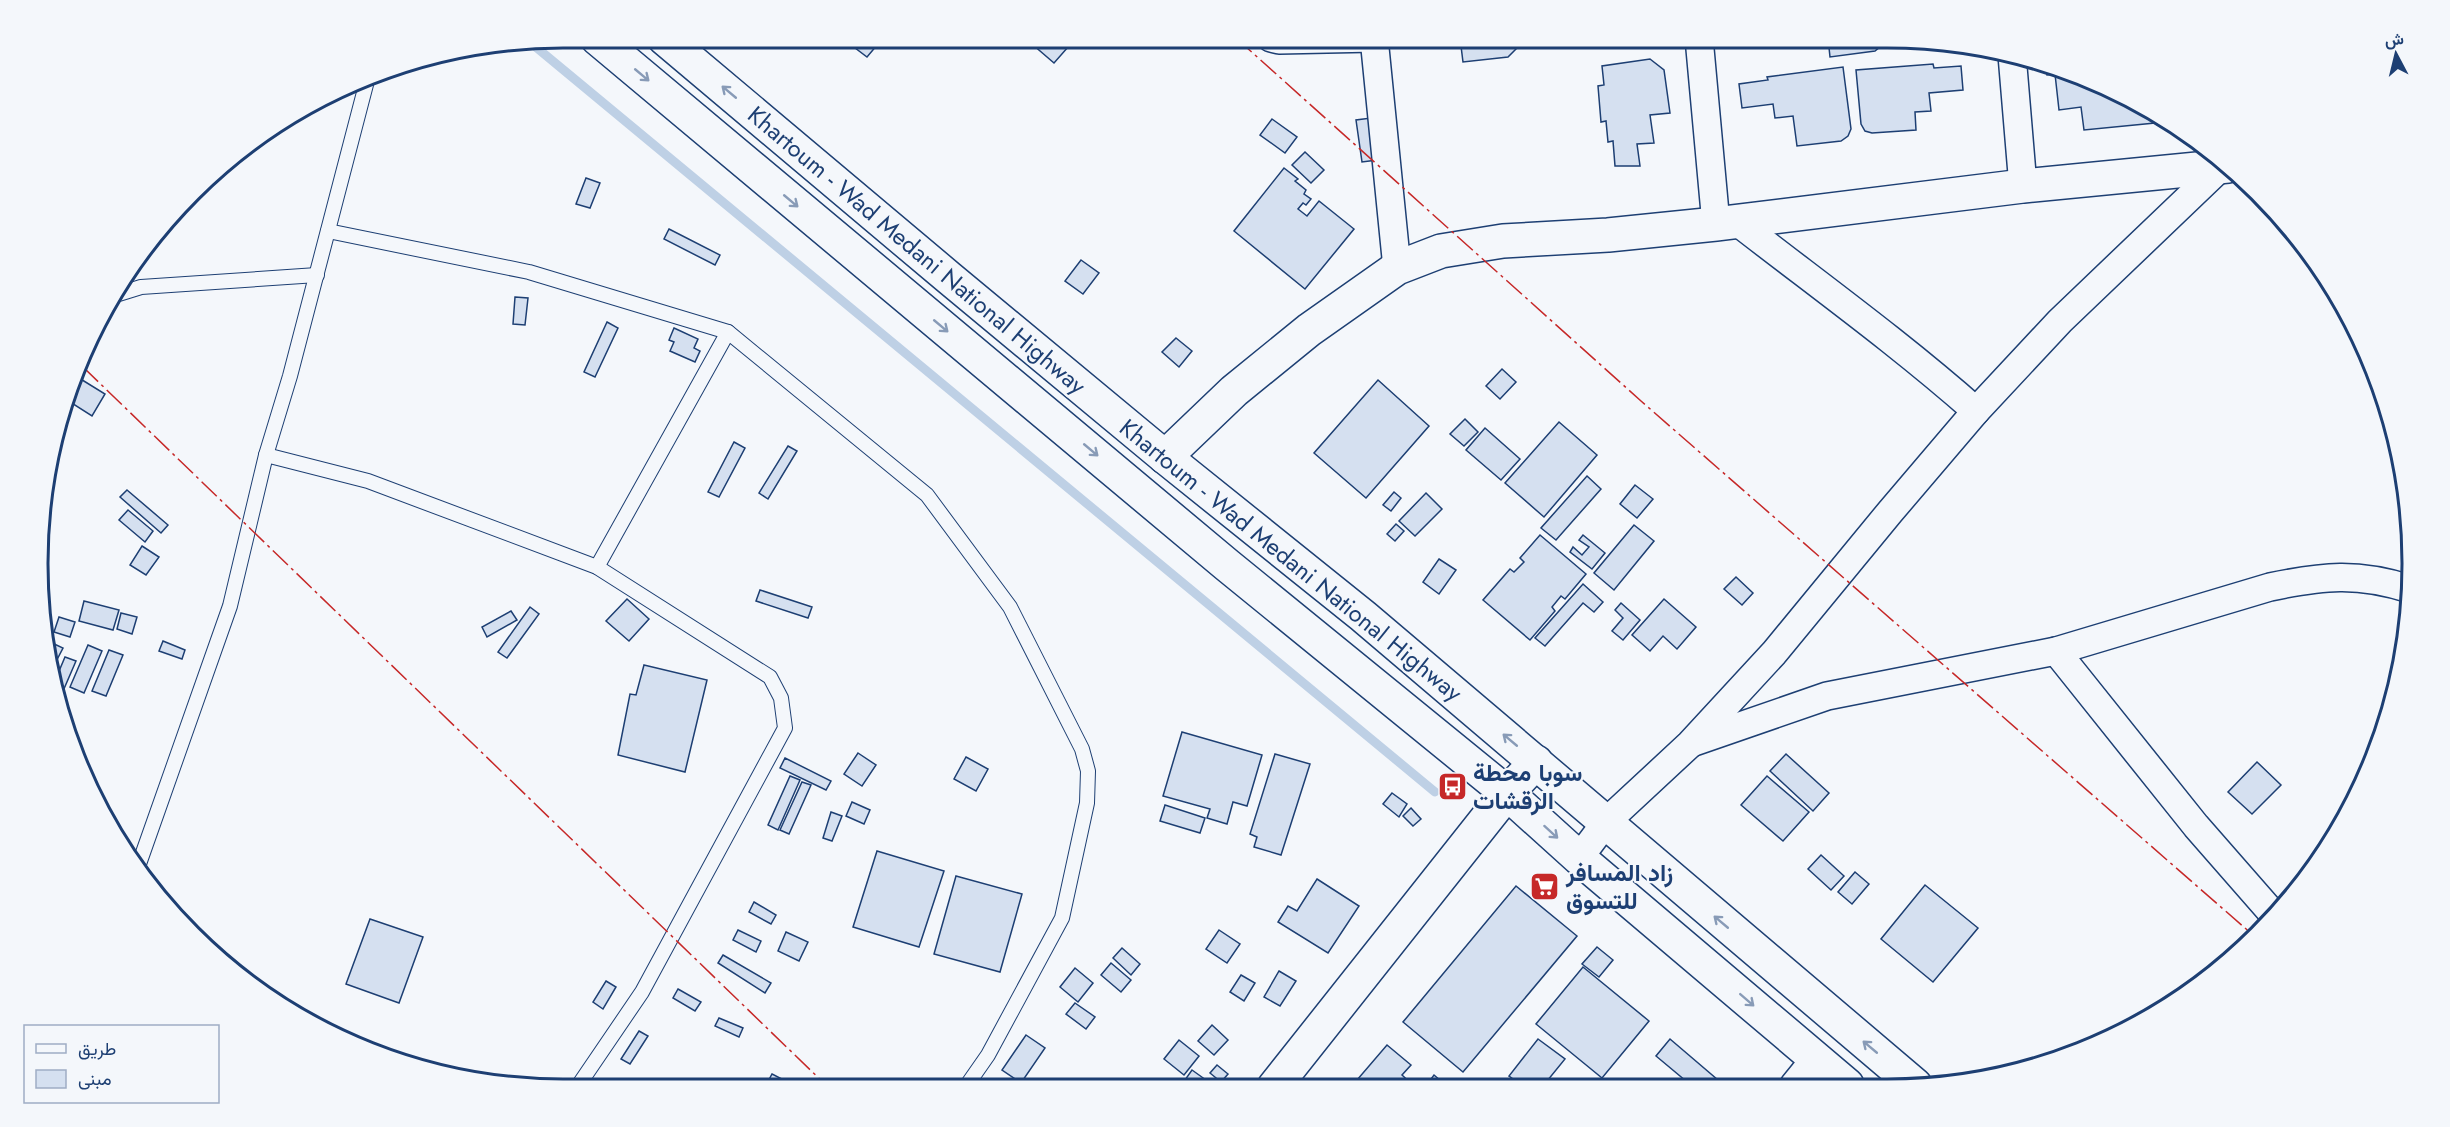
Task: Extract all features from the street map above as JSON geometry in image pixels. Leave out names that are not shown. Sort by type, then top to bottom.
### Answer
[{"type":"main road","name":"Khartoum - Wad Medani National Highway","points":[[609,48],[1227,565],[1507,793],[1579,858],[1840,1079]]},
{"type":"main road","name":"Khartoum - Wad Medani National Highway","points":[[676,48],[1165,457],[1363,616],[1907,1078]]},
{"type":"main road","points":[[1165,457],[1234,392],[1284,351],[1397,268],[1441,251],[1472,246],[1726,223],[2024,186],[2216,168]]},
{"type":"main road","points":[[1280,1079],[1507,793],[1536,762]]},
{"type":"street","points":[[1375,48],[1397,268]]},
{"type":"street","points":[[1700,48],[1726,223],[1875,326],[1976,411]]},
{"type":"street","points":[[2013,64],[2024,186]]},
{"type":"street","points":[[1579,858],[1606,822],[1690,744],[1774,654],[1976,411],[2060,321],[2220,171]]},
{"type":"street","points":[[1690,744],[1827,696],[2056,651],[2270,586],[2306,579],[2345,576],[2401,586]]},
{"type":"street","points":[[2056,651],[2196,826],[2269,909]]},
{"type":"street","points":[[1799,1079],[1815,1059]]},
{"type":"lane","points":[[141,858],[230,606],[266,455],[317,274],[365,87]]},
{"type":"lane","points":[[328,231],[529,272],[728,333],[927,495],[1010,607],[1082,749],[1088,771],[1087,804],[1062,918],[988,1055],[971,1079]]},
{"type":"lane","points":[[126,292],[141,287],[317,274]]},
{"type":"lane","points":[[597,567],[728,333]]},
{"type":"lane","points":[[266,455],[368,481],[597,567],[770,676],[781,698],[785,728],[642,992],[583,1079]]},
{"type":"building","points":[[855,48],[875,48],[867,57]]},
{"type":"building","points":[[1037,48],[1067,48],[1054,63]]},
{"type":"building","points":[[1461,48],[1517,48],[1508,57],[1463,62]]},
{"type":"building","points":[[1829,48],[1879,48],[1875,51],[1830,57]]},
{"type":"building","points":[[1650,59],[1664,70],[1670,113],[1650,115],[1654,143],[1637,144],[1640,166],[1615,166],[1613,141],[1608,142],[1606,121],[1601,122],[1598,86],[1604,85],[1602,66]]},
{"type":"building","points":[[1933,64],[1934,68],[1961,66],[1963,90],[1929,93],[1931,111],[1915,112],[1916,130],[1872,133],[1865,131],[1861,124],[1856,70]]},
{"type":"building","points":[[1843,67],[1851,129],[1848,136],[1841,141],[1797,146],[1793,116],[1775,118],[1773,104],[1742,108],[1739,84],[1768,80],[1767,77]]},
{"type":"building","points":[[2055,76],[2114,101],[2154,123],[2084,130],[2081,107],[2059,110]]},
{"type":"building","points":[[1371,118],[1377,160],[1362,162],[1356,120]]},
{"type":"building","points":[[1272,119],[1297,137],[1285,153],[1260,135]]},
{"type":"building","points":[[1305,152],[1324,170],[1311,183],[1292,165]]},
{"type":"building","points":[[1284,168],[1298,179],[1295,181],[1306,190],[1304,194],[1311,199],[1298,209],[1307,216],[1319,201],[1354,229],[1305,289],[1234,231]]},
{"type":"building","points":[[586,178],[600,183],[590,208],[576,204]]},
{"type":"building","points":[[669,229],[720,255],[715,265],[664,239]]},
{"type":"building","points":[[1081,260],[1099,273],[1083,294],[1065,281]]},
{"type":"building","points":[[515,297],[528,298],[525,325],[513,324]]},
{"type":"building","points":[[607,322],[618,328],[595,377],[584,372]]},
{"type":"building","points":[[674,328],[698,339],[694,348],[700,351],[695,362],[670,351],[674,342],[669,340]]},
{"type":"building","points":[[1176,338],[1192,351],[1179,367],[1162,352]]},
{"type":"building","points":[[1502,369],[1516,382],[1500,399],[1486,386]]},
{"type":"building","points":[[82,380],[105,394],[92,416],[73,404]]},
{"type":"building","points":[[1378,380],[1429,426],[1366,498],[1314,453]]},
{"type":"building","points":[[1465,419],[1478,432],[1464,446],[1450,434]]},
{"type":"building","points":[[1559,422],[1597,455],[1544,517],[1505,483]]},
{"type":"building","points":[[1485,428],[1520,459],[1501,480],[1466,450]]},
{"type":"building","points":[[734,442],[745,448],[719,497],[708,492]]},
{"type":"building","points":[[788,446],[797,451],[768,499],[759,493]]},
{"type":"building","points":[[1587,476],[1601,489],[1556,540],[1541,528]]},
{"type":"building","points":[[1635,485],[1653,499],[1637,518],[1620,504]]},
{"type":"building","points":[[127,490],[168,525],[161,533],[120,497]]},
{"type":"building","points":[[1394,492],[1401,498],[1391,511],[1383,505]]},
{"type":"building","points":[[1426,493],[1442,509],[1415,536],[1399,521]]},
{"type":"building","points":[[128,510],[153,531],[145,542],[119,520]]},
{"type":"building","points":[[1396,524],[1404,531],[1395,541],[1387,534]]},
{"type":"building","points":[[1634,525],[1654,541],[1614,590],[1594,573]]},
{"type":"building","points":[[1540,535],[1586,574],[1565,599],[1561,596],[1552,607],[1555,611],[1530,640],[1483,600],[1510,569],[1514,572],[1524,562],[1520,558]]},
{"type":"building","points":[[1583,535],[1605,553],[1592,569],[1570,552],[1573,547],[1582,555],[1589,547],[1579,540]]},
{"type":"building","points":[[142,546],[159,557],[146,575],[130,565]]},
{"type":"building","points":[[1439,559],[1456,570],[1439,594],[1423,582]]},
{"type":"building","points":[[1736,577],[1753,593],[1742,605],[1724,589]]},
{"type":"building","points":[[1583,584],[1603,602],[1594,612],[1583,603],[1545,646],[1535,638]]},
{"type":"building","points":[[760,590],[812,607],[808,618],[756,601]]},
{"type":"building","points":[[627,599],[649,619],[629,641],[606,621]]},
{"type":"building","points":[[1664,599],[1696,627],[1677,649],[1663,636],[1650,651],[1632,635]]},
{"type":"building","points":[[84,601],[119,610],[113,630],[79,621]]},
{"type":"building","points":[[1621,603],[1640,620],[1623,640],[1612,631],[1623,618],[1615,610]]},
{"type":"building","points":[[530,607],[539,614],[507,658],[498,652]]},
{"type":"building","points":[[511,611],[517,620],[487,637],[482,627]]},
{"type":"building","points":[[121,613],[137,617],[132,634],[117,629]]},
{"type":"building","points":[[59,617],[75,622],[70,637],[54,632]]},
{"type":"building","points":[[163,641],[185,650],[182,659],[159,651]]},
{"type":"building","points":[[54,644],[63,648],[57,659]]},
{"type":"building","points":[[88,645],[102,651],[84,693],[70,687]]},
{"type":"building","points":[[109,650],[123,655],[106,696],[92,691]]},
{"type":"building","points":[[65,657],[76,661],[64,689],[59,670]]},
{"type":"building","points":[[644,665],[707,680],[685,772],[618,755],[630,694],[636,695]]},
{"type":"building","points":[[1182,732],[1262,755],[1247,806],[1233,802],[1227,824],[1207,818],[1210,809],[1163,796]]},
{"type":"building","points":[[858,753],[876,765],[862,786],[844,774]]},
{"type":"building","points":[[1275,754],[1310,764],[1281,855],[1254,847],[1257,837],[1250,834]]},
{"type":"building","points":[[1786,754],[1829,793],[1813,811],[1770,771]]},
{"type":"building","points":[[966,757],[988,769],[976,791],[954,779]]},
{"type":"building","points":[[785,758],[831,781],[826,790],[780,768]]},
{"type":"building","points":[[2257,762],[2281,785],[2252,814],[2228,792]]},
{"type":"building","points":[[790,776],[800,780],[778,830],[768,825]]},
{"type":"building","points":[[1767,776],[1809,812],[1783,841],[1741,805]]},
{"type":"building","points":[[802,782],[811,785],[789,834],[780,830]]},
{"type":"building","points":[[1392,793],[1407,804],[1399,817],[1383,804]]},
{"type":"building","points":[[852,802],[870,810],[864,824],[846,816]]},
{"type":"building","points":[[1165,805],[1205,818],[1200,833],[1160,821]]},
{"type":"building","points":[[1411,808],[1421,819],[1413,826],[1403,816]]},
{"type":"building","points":[[831,812],[842,816],[832,841],[823,838]]},
{"type":"building","points":[[877,851],[944,871],[919,947],[853,927]]},
{"type":"building","points":[[1821,855],[1844,876],[1831,890],[1808,869]]},
{"type":"building","points":[[1855,872],[1869,884],[1852,904],[1838,892]]},
{"type":"building","points":[[956,876],[1022,894],[1000,972],[934,954]]},
{"type":"building","points":[[1317,879],[1359,906],[1328,953],[1278,922],[1288,906],[1297,911]]},
{"type":"building","points":[[1925,885],[1978,928],[1933,982],[1881,939]]},
{"type":"building","points":[[1516,886],[1577,936],[1463,1072],[1403,1022]]},
{"type":"building","points":[[754,902],[776,915],[771,924],[749,912]]},
{"type":"building","points":[[370,919],[423,937],[399,1003],[346,984]]},
{"type":"building","points":[[738,930],[761,941],[756,952],[733,940]]},
{"type":"building","points":[[1219,930],[1240,944],[1227,963],[1206,949]]},
{"type":"building","points":[[786,932],[808,942],[799,961],[778,951]]},
{"type":"building","points":[[1597,947],[1613,960],[1599,977],[1582,964]]},
{"type":"building","points":[[1122,948],[1140,964],[1131,975],[1113,958]]},
{"type":"building","points":[[723,955],[771,983],[765,993],[718,963]]},
{"type":"building","points":[[1111,963],[1131,980],[1121,992],[1101,975]]},
{"type":"building","points":[[1583,967],[1649,1021],[1602,1078],[1536,1024]]},
{"type":"building","points":[[1075,968],[1093,983],[1078,1002],[1060,987]]},
{"type":"building","points":[[1279,971],[1296,981],[1280,1006],[1264,997]]},
{"type":"building","points":[[1241,975],[1255,983],[1244,1001],[1230,992]]},
{"type":"building","points":[[606,981],[616,987],[603,1009],[593,1002]]},
{"type":"building","points":[[678,989],[701,1002],[695,1011],[673,998]]},
{"type":"building","points":[[1075,1003],[1095,1017],[1086,1029],[1066,1014]]},
{"type":"building","points":[[719,1018],[743,1028],[739,1037],[715,1026]]},
{"type":"building","points":[[1212,1025],[1228,1040],[1214,1055],[1198,1041]]},
{"type":"building","points":[[639,1031],[648,1036],[630,1064],[621,1059]]},
{"type":"building","points":[[1026,1035],[1045,1048],[1024,1079],[1015,1079],[1002,1070]]},
{"type":"building","points":[[1538,1039],[1565,1059],[1549,1079],[1513,1079],[1509,1076]]},
{"type":"building","points":[[1670,1039],[1717,1079],[1684,1079],[1656,1056]]},
{"type":"building","points":[[1179,1040],[1199,1056],[1184,1075],[1164,1059]]},
{"type":"building","points":[[1387,1045],[1411,1065],[1402,1075],[1406,1079],[1358,1079]]},
{"type":"building","points":[[1217,1065],[1228,1074],[1224,1079],[1217,1079],[1210,1073]]},
{"type":"building","points":[[1192,1070],[1205,1079],[1186,1079]]},
{"type":"building","points":[[772,1074],[782,1079],[769,1079]]},
{"type":"waterway","points":[[538,49],[1435,792]]},
{"type":"power","points":[[1247,48],[1641,401],[2248,931]]},
{"type":"power","points":[[86,370],[820,1079]]},
{"type":"place","name":"سوبا محطة الرقشات","points":[[1452,786]]},
{"type":"place","name":"زاد المسافر للتسوق","points":[[1545,886]]}]
